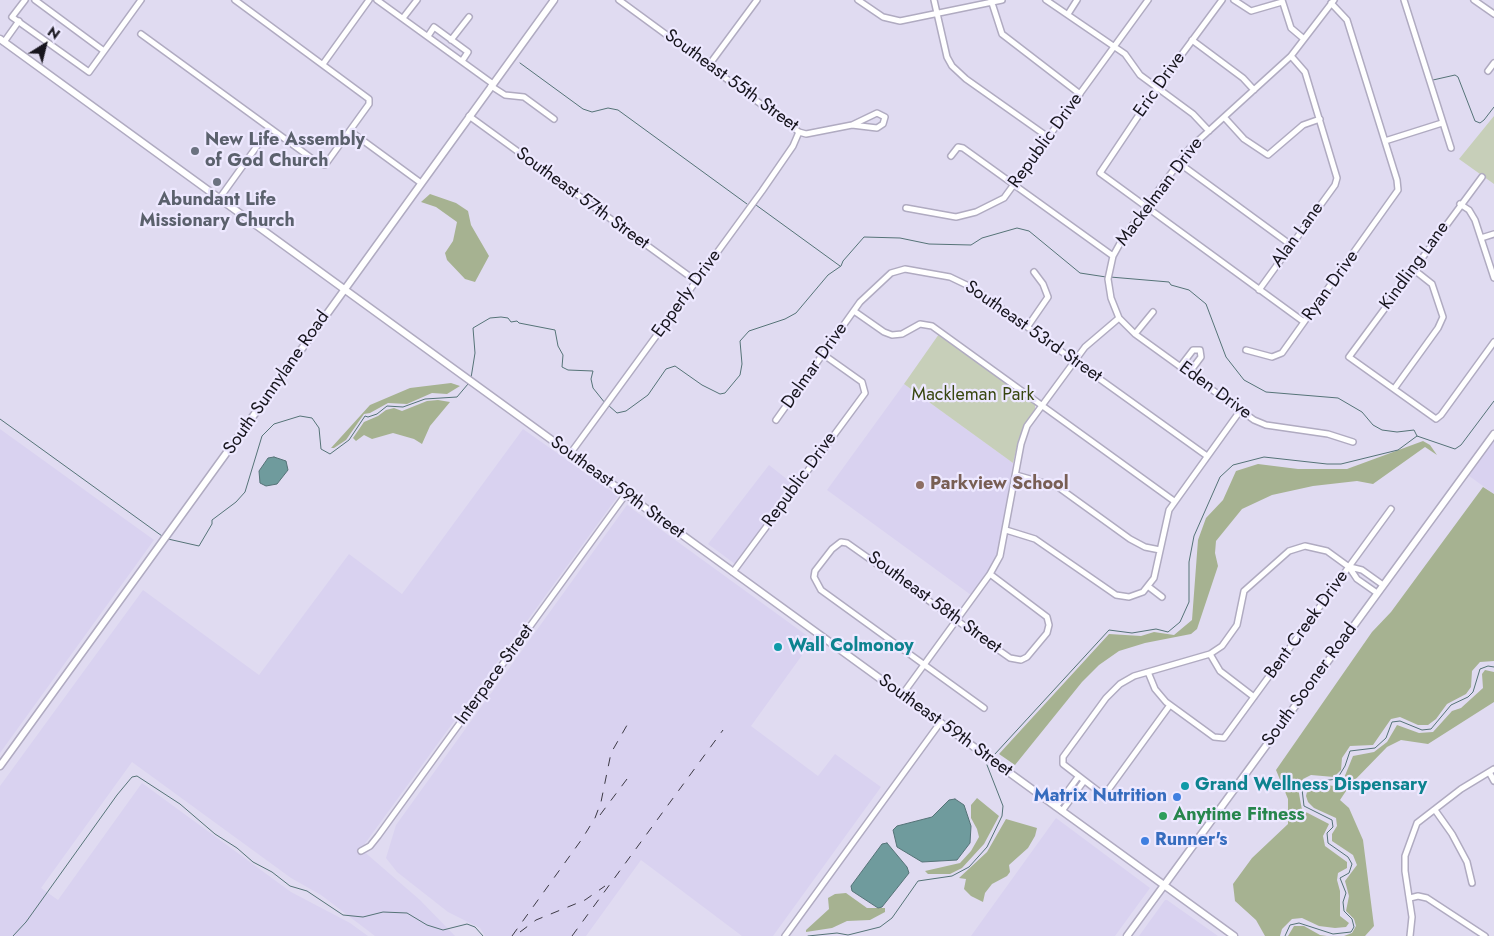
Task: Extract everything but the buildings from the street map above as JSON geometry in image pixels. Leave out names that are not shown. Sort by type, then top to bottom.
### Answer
[{"type":"main road","name":"South Sunnylane Road","points":[[0,766],[554,0]]},
{"type":"main road","name":"Southeast 59th Street","points":[[2,41],[1234,936]]},
{"type":"main road","name":"South Sooner Road","points":[[1127,936],[1494,434]]},
{"type":"street","points":[[25,0],[12,17],[89,72],[142,0]]},
{"type":"street","points":[[35,0],[104,51]]},
{"type":"street","points":[[141,34],[318,163],[325,165],[330,161],[369,104],[369,99],[235,0]]},
{"type":"street","points":[[323,64],[369,0]]},
{"type":"street","points":[[377,0],[462,61],[505,95],[524,97],[554,120]]},
{"type":"street","points":[[403,18],[417,0]]},
{"type":"street","name":"Southeast 55th Street","points":[[620,0],[799,132],[806,134],[852,125],[877,113],[885,117],[884,124],[877,128],[852,125]]},
{"type":"street","points":[[709,65],[757,0]]},
{"type":"street","points":[[858,0],[883,17],[894,20],[906,20],[1002,0]]},
{"type":"street","points":[[934,0],[947,57],[952,66],[966,79],[1048,138]]},
{"type":"street","points":[[1046,0],[1114,46],[1130,59],[1140,75],[1195,115],[1209,131]]},
{"type":"street","points":[[1068,14],[1077,0]]},
{"type":"street","name":"Republic Drive","points":[[906,208],[946,216],[966,215],[997,203],[1004,198],[1148,0]]},
{"type":"street","name":"Eric Drive","points":[[1146,207],[1100,172],[1157,88],[1222,0]]},
{"type":"street","points":[[1234,0],[1251,11],[1282,1],[1291,28],[1304,39]]},
{"type":"street","points":[[1404,0],[1451,148]]},
{"type":"street","points":[[1474,0],[1494,14]]},
{"type":"street","points":[[991,1],[1002,34],[1080,94]]},
{"type":"street","points":[[1333,2],[1347,20],[1385,141],[1442,123]]},
{"type":"street","name":"Mackelman Drive","points":[[1119,318],[1111,298],[1108,279],[1113,256],[1123,238],[1190,148],[1291,56],[1333,2]]},
{"type":"street","points":[[451,40],[469,17]]},
{"type":"street","points":[[2,41],[19,22]]},
{"type":"street","points":[[428,36],[434,27],[468,52],[462,61]]},
{"type":"street","points":[[1192,40],[1243,78],[1254,90]]},
{"type":"street","points":[[1224,117],[1244,139],[1268,155],[1303,125],[1320,119],[1306,72],[1291,56]]},
{"type":"street","points":[[1488,71],[1494,63]]},
{"type":"street","name":"Southeast 57th Street","points":[[469,116],[696,281]]},
{"type":"street","name":"Alan Lane","points":[[1259,290],[1336,180],[1337,173],[1320,119]]},
{"type":"street","points":[[220,199],[270,128]]},
{"type":"street","points":[[350,131],[421,183]]},
{"type":"street","name":"Epperly Drive","points":[[570,454],[793,146],[799,132]]},
{"type":"street","name":"Ryan Drive","points":[[1246,350],[1272,358],[1279,356],[1394,200],[1399,186],[1385,141]]},
{"type":"street","points":[[951,156],[958,147],[963,148],[1113,256]]},
{"type":"street","points":[[1179,163],[1291,244]]},
{"type":"street","name":"Kindling Lane","points":[[1394,388],[1349,357],[1460,204],[1482,177]]},
{"type":"street","points":[[1460,204],[1472,215],[1494,278]]},
{"type":"street","points":[[1146,207],[1304,322]]},
{"type":"street","points":[[1481,238],[1494,234]]},
{"type":"street","points":[[1413,269],[1432,284],[1442,317],[1438,328],[1394,388],[1430,417],[1436,418],[1441,415],[1494,342]]},
{"type":"street","name":"Southeast 53rd Street","points":[[854,311],[885,278],[899,270],[937,274],[967,284],[1207,456]]},
{"type":"street","points":[[1028,326],[1048,297],[1046,288],[1034,272]]},
{"type":"street","points":[[854,311],[892,335],[902,334],[920,324],[929,325],[1174,501]]},
{"type":"street","name":"Delmar Drive","points":[[776,420],[854,311]]},
{"type":"street","points":[[1135,334],[1153,312]]},
{"type":"street","points":[[902,695],[990,574],[1000,556],[1024,431],[1074,361],[1096,336],[1119,318]]},
{"type":"street","name":"Eden Drive","points":[[1119,318],[1135,334],[1240,411],[1266,425],[1328,434],[1353,442]]},
{"type":"street","points":[[1180,366],[1193,350],[1200,350],[1201,356],[1189,373]]},
{"type":"street","name":"Republic Drive","points":[[733,572],[865,393],[862,382],[824,355]]},
{"type":"street","points":[[1006,530],[1035,539],[1116,595],[1133,596],[1149,587],[1154,578],[1167,515],[1174,501],[1240,411]]},
{"type":"street","points":[[1016,476],[1039,480],[1058,487],[1130,539],[1145,547],[1160,550]]},
{"type":"street","name":"Interpace Street","points":[[361,850],[370,846],[378,836],[626,494]]},
{"type":"street","name":"Bent Creek Drive","points":[[1170,705],[1221,740],[1391,508]]},
{"type":"street","name":"Southeast 58th Street","points":[[924,665],[821,590],[814,578],[819,565],[832,549],[841,542],[860,550],[1010,658],[1021,660],[1027,658],[1047,633],[1050,625],[1044,613],[990,574]]},
{"type":"street","points":[[1148,672],[1158,694],[1170,705],[1104,793],[1078,777],[1062,762],[1112,691],[1134,676],[1210,654],[1222,646],[1234,631],[1244,592],[1289,551],[1305,546],[1320,548],[1349,567],[1362,570],[1384,585]]},
{"type":"street","points":[[1349,567],[1357,579],[1377,594]]},
{"type":"street","points":[[1149,587],[1162,597]]},
{"type":"street","points":[[1210,654],[1220,671],[1254,697]]},
{"type":"street","points":[[924,665],[984,708]]},
{"type":"street","points":[[785,936],[940,723]]},
{"type":"street","points":[[1410,936],[1412,916],[1404,871],[1408,842],[1417,823],[1461,789],[1491,771],[1494,781]]},
{"type":"street","points":[[1059,809],[1078,777]]},
{"type":"street","points":[[1059,809],[1084,781]]},
{"type":"street","points":[[1435,810],[1452,834],[1467,862],[1472,883]]},
{"type":"street","points":[[1410,898],[1418,896],[1435,902],[1485,936]]},
{"type":"shaded area","points":[[430,194],[456,203],[468,211],[471,225],[489,256],[475,282],[465,279],[447,260],[445,253],[453,241],[457,222],[436,207],[421,202]]},
{"type":"shaded area","points":[[451,383],[460,386],[447,394],[432,393],[407,404],[388,403],[370,413],[364,414],[346,440],[331,448],[370,405],[410,388]]},
{"type":"shaded area","name":"Parkview School","points":[[904,384],[1013,463],[997,554],[988,571],[971,595],[827,490]]},
{"type":"shaded area","points":[[427,401],[450,402],[430,426],[422,444],[414,439],[393,433],[372,439],[364,435],[356,441],[353,438],[364,422],[386,410],[394,408],[402,411]]},
{"type":"shaded area","points":[[0,429],[154,540],[0,753]]},
{"type":"shaded area","points":[[523,429],[618,496],[361,849],[420,900],[455,936],[375,936],[321,895],[291,878],[132,762],[41,888],[58,900],[142,783],[291,892],[350,923],[368,936],[0,936],[0,786],[143,590],[259,675],[349,554],[402,594]]},
{"type":"shaded area","points":[[1494,434],[1494,494],[1465,473]]},
{"type":"shaded area","points":[[1423,441],[1430,445],[1437,455],[1425,447],[1373,484],[1357,481],[1313,486],[1272,495],[1242,509],[1216,541],[1215,553],[1218,566],[1197,629],[1191,634],[1145,643],[1119,651],[1099,665],[1082,682],[1015,765],[999,754],[1109,634],[1141,636],[1154,632],[1174,635],[1192,620],[1198,540],[1206,518],[1223,500],[1236,471],[1258,464],[1298,469],[1347,469]]},
{"type":"shaded area","points":[[274,457],[286,461],[288,470],[277,484],[266,486],[260,483],[259,471],[268,458]]},
{"type":"shaded area","points":[[769,465],[793,484],[735,564],[708,544]]},
{"type":"shaded area","points":[[1483,487],[1494,494],[1494,661],[1480,662],[1472,671],[1471,687],[1466,694],[1447,704],[1436,719],[1428,725],[1418,725],[1400,717],[1391,719],[1373,745],[1350,746],[1342,758],[1341,770],[1334,777],[1311,775],[1303,779],[1298,788],[1302,810],[1329,824],[1323,836],[1325,846],[1347,862],[1347,868],[1338,873],[1337,880],[1340,891],[1340,916],[1349,923],[1346,927],[1335,928],[1319,926],[1302,918],[1292,919],[1282,929],[1280,936],[1265,936],[1256,920],[1235,901],[1233,884],[1252,858],[1288,824],[1288,799],[1276,770],[1372,632],[1391,612]]},
{"type":"shaded area","points":[[627,505],[813,640],[751,726],[818,776],[835,754],[881,787],[773,936],[742,936],[641,860],[586,936],[485,936],[480,928],[448,912],[397,872],[386,858],[396,825]]},
{"type":"shaded area","points":[[1485,670],[1494,672],[1494,702],[1428,744],[1401,740],[1387,747],[1350,785],[1340,800],[1349,808],[1363,840],[1374,926],[1365,936],[1344,936],[1352,933],[1356,926],[1354,919],[1346,911],[1349,896],[1345,881],[1357,865],[1353,855],[1332,841],[1332,834],[1337,826],[1336,818],[1314,808],[1308,802],[1306,796],[1308,788],[1311,784],[1335,786],[1344,778],[1353,756],[1374,752],[1387,742],[1397,725],[1419,733],[1433,732],[1452,711],[1461,708],[1483,688],[1482,674]]},
{"type":"shaded area","points":[[977,798],[999,816],[984,844],[962,868],[950,874],[928,874],[925,871],[960,863],[971,851],[979,837],[971,818],[971,805]]},
{"type":"shaded area","points":[[955,799],[964,805],[971,826],[970,843],[957,860],[922,862],[897,847],[893,830],[897,826],[932,817],[949,800]]},
{"type":"shaded area","points":[[1056,818],[1150,888],[1115,936],[971,936]]},
{"type":"shaded area","points":[[1006,819],[1037,828],[1035,836],[1028,848],[1009,865],[1010,872],[1007,876],[992,884],[985,893],[983,902],[971,896],[964,889],[966,879],[959,878],[987,852]]},
{"type":"shaded area","points":[[887,843],[907,867],[909,873],[882,907],[878,908],[852,891],[851,886],[882,844]]},
{"type":"shaded area","points":[[846,893],[867,908],[885,908],[885,912],[870,920],[847,921],[832,928],[806,932],[829,909],[828,898],[835,894]]},
{"type":"shaded area","points":[[1165,900],[1167,900],[1218,936],[1139,936]]},
{"type":"shaded area","points":[[1294,926],[1304,926],[1320,935],[1327,936],[1288,936]]},
{"type":"green space","points":[[1494,116],[1494,184],[1459,159]]},
{"type":"green space","name":"Mackleman Park","points":[[939,334],[1035,404],[1035,410],[1019,438],[1013,463],[904,384]]},
{"type":"waterway","points":[[520,63],[583,109],[592,112],[608,108],[618,110],[747,204]]},
{"type":"waterway","points":[[1433,80],[1455,75],[1458,77],[1475,121],[1480,123],[1494,107]]},
{"type":"waterway","points":[[756,205],[840,266]]},
{"type":"waterway","points":[[608,405],[617,413],[626,411],[648,395],[666,369],[675,366],[702,385],[720,394],[725,393],[740,375],[742,364],[740,341],[749,331],[785,319],[796,313],[828,275],[841,266],[843,261],[864,237],[900,238],[929,244],[971,245],[982,238],[1017,228],[1029,231],[1080,273],[1106,277]]},
{"type":"waterway","points":[[1110,277],[1169,282],[1171,285],[1189,290],[1206,304],[1226,357],[1244,380],[1266,392],[1338,398],[1362,412],[1373,425],[1382,430],[1397,432],[1414,430],[1417,436]]},
{"type":"waterway","points":[[471,378],[475,353],[473,328],[490,318],[508,318],[511,322],[517,321],[555,330],[558,346],[563,355],[562,367],[568,370],[593,371],[591,379],[593,388],[605,403]]},
{"type":"waterway","points":[[168,539],[199,546],[212,524],[212,520],[236,502],[245,492],[262,436],[274,424],[300,416],[312,418],[319,428],[321,449],[330,454],[349,440],[365,416],[377,414],[387,406],[403,407],[425,399],[457,397],[468,384]]},
{"type":"waterway","points":[[995,754],[1109,630],[1132,633],[1156,629],[1168,632],[1180,622],[1189,602],[1189,562],[1194,536],[1220,477],[1233,465],[1264,457],[1341,464],[1398,450],[1417,436],[1455,449],[1461,445],[1494,401]]},
{"type":"waterway","points":[[0,419],[162,536]]},
{"type":"waterway","points":[[1285,936],[1290,925],[1299,923],[1333,934],[1351,932],[1354,927],[1352,919],[1344,911],[1343,902],[1346,893],[1340,878],[1349,873],[1352,864],[1348,857],[1328,843],[1327,833],[1333,827],[1332,820],[1304,806],[1302,789],[1306,783],[1337,779],[1345,766],[1350,751],[1375,748],[1386,738],[1392,722],[1400,721],[1422,730],[1431,729],[1451,705],[1468,697],[1473,692],[1480,669],[1488,666],[1494,667]]},
{"type":"waterway","points":[[808,936],[837,933],[848,935],[880,927],[892,918],[918,881],[952,876],[969,867],[987,847],[1002,816],[1003,806],[987,765]]},
{"type":"waterway","points":[[13,936],[26,922],[117,795],[132,777],[137,776],[180,804],[215,834],[237,848],[253,862],[272,872],[290,886],[307,891],[343,915],[363,917],[383,912],[407,913],[427,925],[443,930],[467,924],[475,927],[483,936]]},
{"type":"railway","points":[[512,936],[595,818],[601,802],[611,753],[630,720]]},
{"type":"railway","points":[[572,936],[723,730]]},
{"type":"railway","points":[[600,815],[630,775]]},
{"type":"railway","points":[[520,932],[536,920],[585,900],[605,886]]},
{"type":"place","name":"New Life Assembly of God Church","points":[[195,151]]},
{"type":"place","name":"Abundant Life Missionary Church","points":[[217,182]]},
{"type":"place","name":"Parkview School","points":[[920,485]]},
{"type":"place","name":"Wall Colmonoy","points":[[778,647]]},
{"type":"place","name":"Grand Wellness Dispensary","points":[[1185,786]]},
{"type":"place","name":"Matrix Nutrition","points":[[1177,797]]},
{"type":"place","name":"Anytime Fitness","points":[[1163,816]]},
{"type":"place","name":"Runner's","points":[[1145,841]]}]
